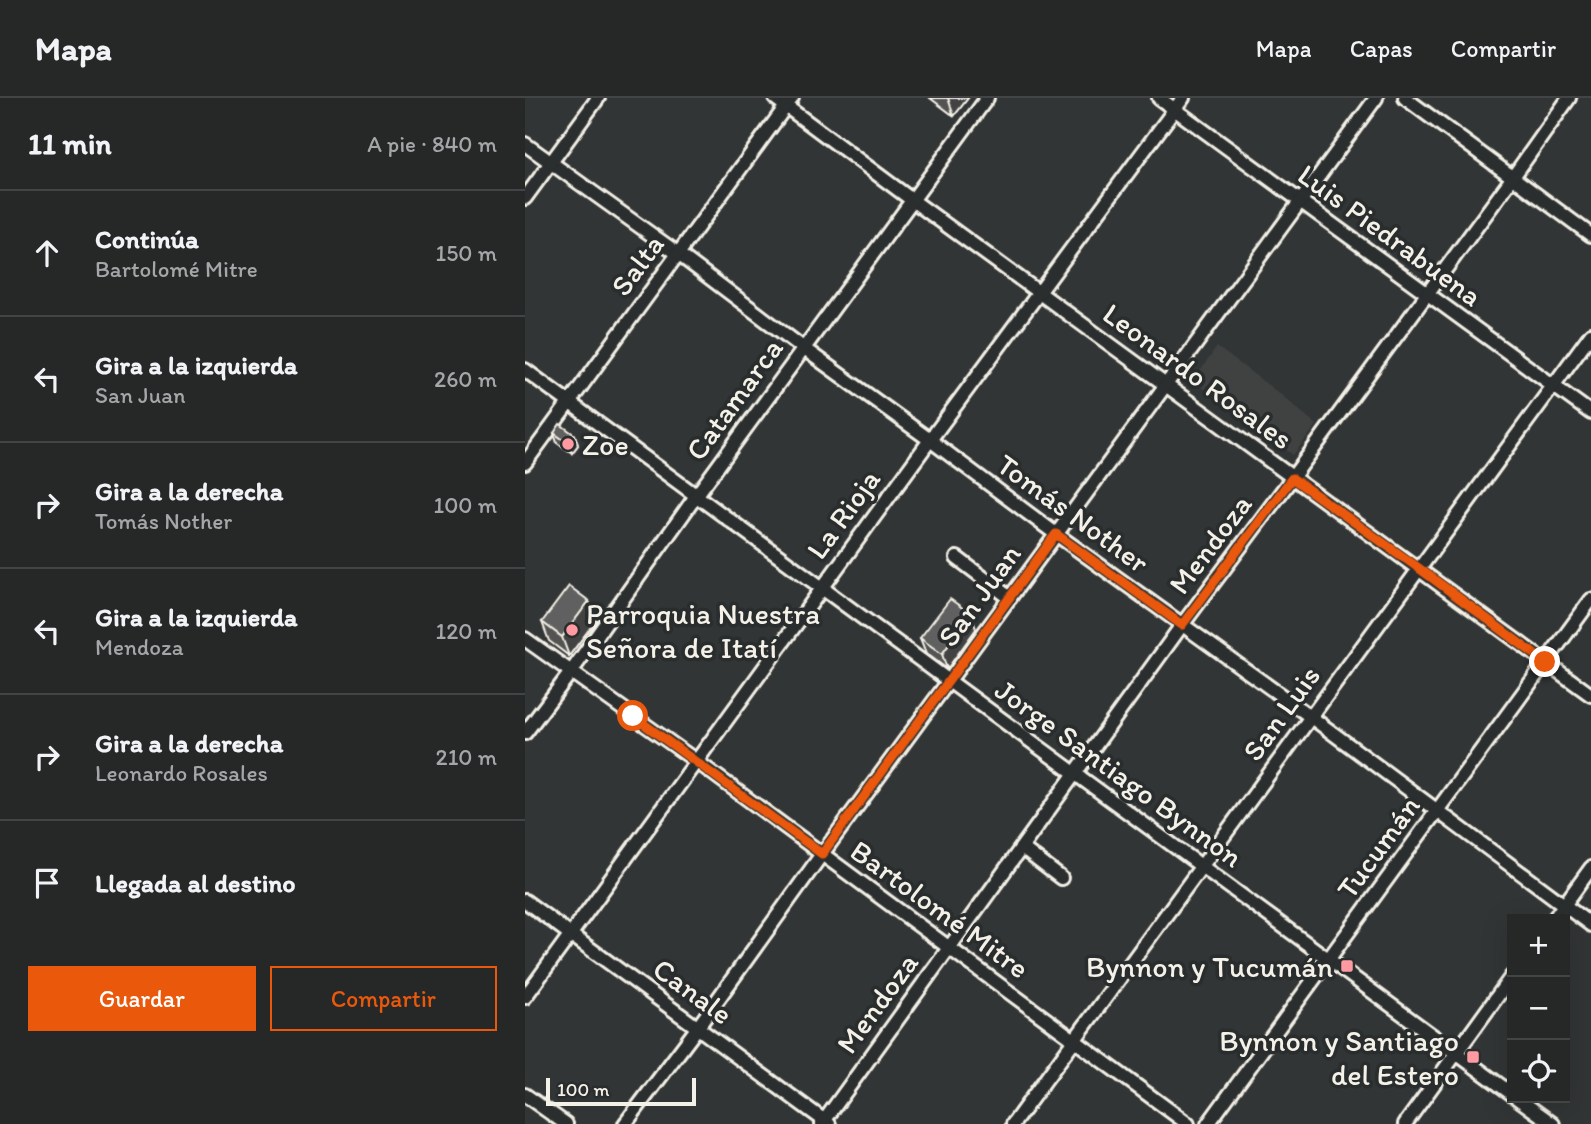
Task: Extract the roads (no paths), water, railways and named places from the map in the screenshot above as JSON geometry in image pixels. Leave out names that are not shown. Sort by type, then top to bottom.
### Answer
[{"type":"street","points":[[525,198],[598,98]]},
{"type":"street","name":"Leonardo Rosales","points":[[775,98],[789,102],[912,200],[1591,695]]},
{"type":"street","name":"Catamarca","points":[[525,733],[987,98]]},
{"type":"street","name":"Luis Piedrabuena","points":[[1159,98],[1591,413]]},
{"type":"street","name":"La Rioja","points":[[525,998],[821,589],[1183,98]]},
{"type":"street","name":"San Juan","points":[[625,1124],[1376,98]]},
{"type":"street","points":[[1405,98],[1591,235]]},
{"type":"street","name":"Mendoza","points":[[825,1123],[1182,625],[1569,98]]},
{"type":"street","name":"Salta","points":[[525,463],[789,102]]},
{"type":"street","name":"Tomás Nother","points":[[525,144],[677,253],[1056,534],[1311,717],[1591,925]]},
{"type":"street","name":"San Luis","points":[[1013,1124],[1591,334]]},
{"type":"street","name":"Jorge Santiago Bynnon","points":[[525,370],[1507,1090]]},
{"type":"street","points":[[957,558],[1010,598]]},
{"type":"street","name":"Tucumán","points":[[1207,1124],[1591,600]]},
{"type":"street","name":"Bartolomé Mitre","points":[[525,639],[697,761],[1188,1124]]},
{"type":"street","points":[[1022,848],[1061,878]]},
{"type":"street","points":[[1558,914],[1591,868]]},
{"type":"street","name":"Canale","points":[[525,901],[825,1123]]},
{"type":"street","points":[[1405,1124],[1511,977]]},
{"type":"street","points":[[525,1095],[565,1124]]},
{"type":"street","points":[[1524,1103],[1553,1124]]},
{"type":"place","name":"Zoe","points":[[568,444]]},
{"type":"place","name":"Parroquia Nuestra Señora de Itatí","points":[[572,630]]},
{"type":"place","name":"Bynnon y Tucumán","points":[[1347,966]]},
{"type":"place","name":"Bynnon y Santiago del Estero","points":[[1473,1057]]}]
